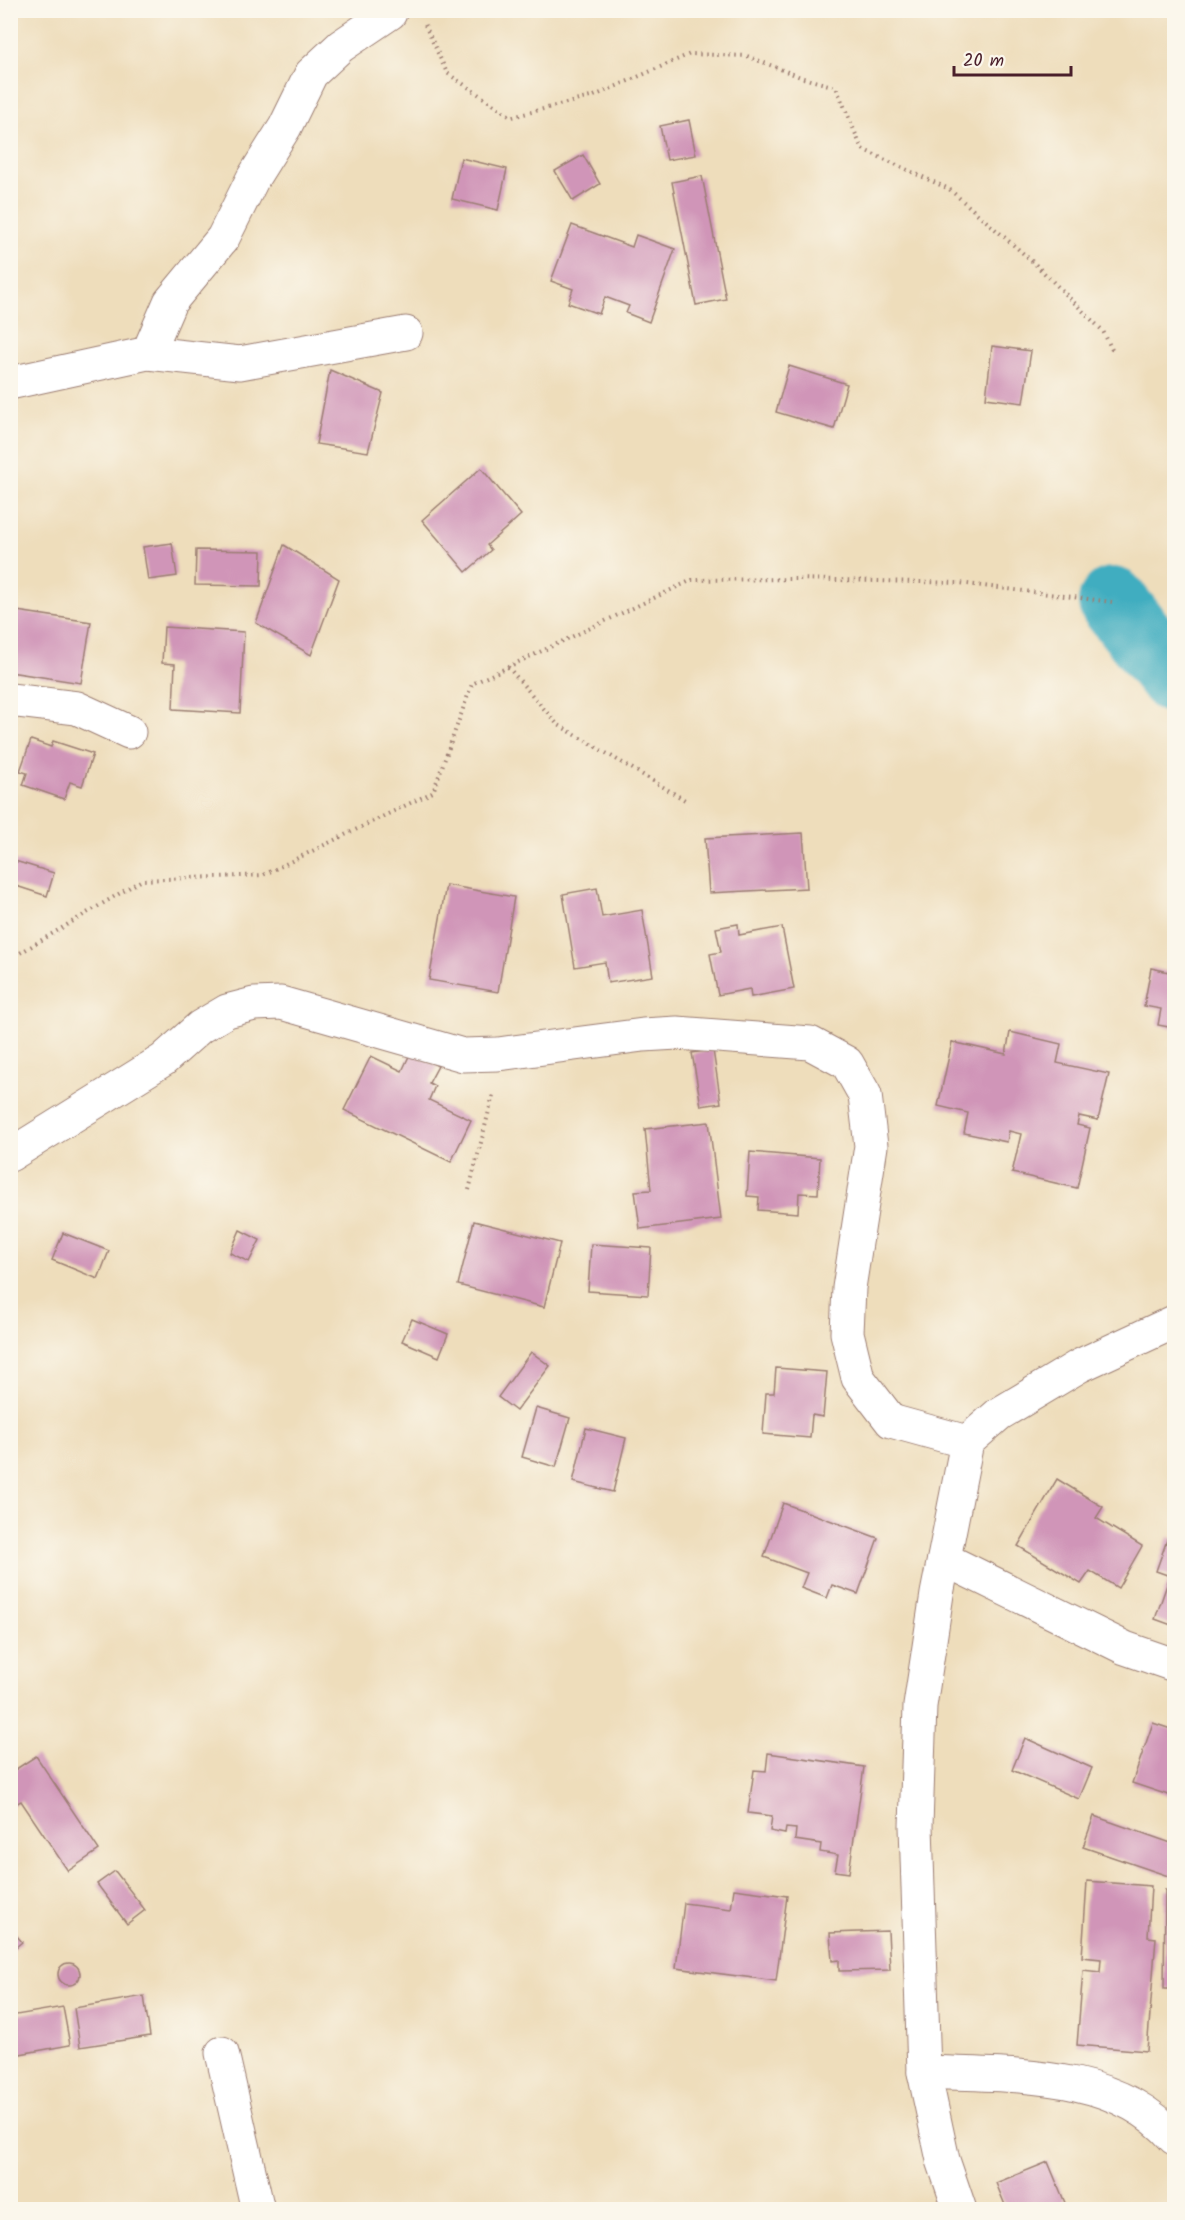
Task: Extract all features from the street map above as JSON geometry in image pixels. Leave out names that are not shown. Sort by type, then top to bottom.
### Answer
[{"type":"street","points":[[148,353],[170,302],[223,238],[253,178],[285,127],[311,74],[341,46],[389,12]]},
{"type":"street","points":[[10,383],[148,353],[240,363],[406,333]]},
{"type":"street","points":[[10,700],[77,708],[129,732]]},
{"type":"street","points":[[10,1155],[163,1060],[200,1027],[227,1011],[254,1004],[280,1003],[463,1055],[498,1054],[643,1035],[677,1033],[810,1043],[847,1063],[865,1095],[871,1146],[849,1288],[847,1333],[858,1378],[891,1421],[967,1442]]},
{"type":"street","points":[[960,2210],[943,2160],[924,2072],[916,1826],[920,1706],[944,1559],[967,1442],[999,1414],[1079,1366],[1174,1322]]},
{"type":"street","points":[[944,1559],[1125,1648],[1174,1665]]},
{"type":"street","points":[[222,2052],[258,2210]]},
{"type":"street","points":[[924,2072],[1058,2080],[1123,2098],[1162,2124],[1174,2138]]},
{"type":"path","points":[[389,12],[425,25],[447,73],[512,117],[594,96],[690,54],[747,56],[803,78],[836,87],[862,149],[949,189],[1033,262],[1103,331],[1113,352]]},
{"type":"path","points":[[10,959],[142,880],[263,875],[433,792],[472,684],[692,580],[797,579],[959,583],[1113,602]]},
{"type":"path","points":[[508,667],[557,724],[686,800]]},
{"type":"path","points":[[469,1190],[494,1098],[498,1054]]},
{"type":"building","points":[[689,120],[696,155],[667,160],[660,126]]},
{"type":"building","points":[[583,155],[600,184],[573,201],[555,171]]},
{"type":"building","points":[[461,158],[507,169],[498,210],[452,199]]},
{"type":"building","points":[[702,176],[726,299],[696,305],[672,182]]},
{"type":"building","points":[[572,225],[632,247],[636,235],[675,249],[649,322],[626,313],[629,306],[605,297],[599,314],[568,303],[573,289],[551,281]]},
{"type":"building","points":[[992,346],[1031,351],[1023,403],[986,398]]},
{"type":"building","points":[[789,366],[847,384],[834,429],[776,412]]},
{"type":"building","points":[[330,370],[383,393],[368,452],[316,444]]},
{"type":"building","points":[[481,468],[521,515],[487,545],[491,550],[466,572],[422,520]]},
{"type":"building","points":[[172,543],[177,576],[148,580],[143,547]]},
{"type":"building","points":[[284,545],[339,579],[311,655],[256,623]]},
{"type":"building","points":[[196,550],[262,551],[261,586],[195,585]]},
{"type":"building","points":[[10,610],[91,622],[81,683],[10,672]]},
{"type":"building","points":[[164,627],[244,632],[240,713],[173,709],[175,664],[162,663]]},
{"type":"building","points":[[31,740],[51,747],[53,741],[93,754],[82,786],[70,782],[64,799],[23,785],[27,773],[20,771]]},
{"type":"building","points":[[803,833],[807,888],[709,893],[705,838]]},
{"type":"building","points":[[15,861],[54,873],[47,896],[10,884]]},
{"type":"building","points":[[446,885],[514,897],[498,992],[429,980]]},
{"type":"building","points":[[597,888],[602,917],[642,910],[653,976],[608,983],[605,962],[575,967],[563,894]]},
{"type":"building","points":[[738,924],[739,935],[782,927],[794,989],[751,997],[750,989],[718,995],[710,954],[721,952],[716,928]]},
{"type":"building","points":[[1173,950],[1174,1028],[1158,1025],[1161,1009],[1144,1006],[1151,968],[1169,972]]},
{"type":"building","points":[[1010,1032],[1061,1044],[1057,1063],[1109,1074],[1098,1120],[1079,1116],[1077,1125],[1090,1128],[1077,1188],[1012,1173],[1021,1134],[1009,1131],[1007,1142],[964,1133],[968,1113],[938,1106],[952,1042],[1006,1054]]},
{"type":"building","points":[[713,1050],[721,1103],[701,1106],[692,1053]]},
{"type":"building","points":[[411,1052],[438,1066],[429,1083],[435,1086],[429,1100],[471,1120],[451,1162],[344,1110],[371,1056],[402,1071]]},
{"type":"building","points":[[709,1122],[721,1219],[640,1229],[635,1191],[651,1190],[645,1129]]},
{"type":"building","points":[[750,1152],[820,1158],[818,1194],[799,1193],[798,1213],[758,1210],[759,1197],[747,1196]]},
{"type":"building","points":[[474,1221],[560,1243],[544,1307],[458,1285]]},
{"type":"building","points":[[240,1230],[260,1240],[249,1262],[230,1253]]},
{"type":"building","points":[[63,1233],[109,1251],[98,1279],[52,1260]]},
{"type":"building","points":[[591,1244],[651,1248],[648,1295],[588,1291]]},
{"type":"building","points":[[412,1319],[448,1334],[439,1357],[402,1341]]},
{"type":"building","points":[[531,1352],[550,1366],[516,1411],[498,1397]]},
{"type":"building","points":[[776,1368],[827,1372],[823,1417],[812,1415],[810,1438],[763,1434],[766,1393],[774,1393]]},
{"type":"building","points":[[536,1408],[570,1418],[556,1467],[522,1457]]},
{"type":"building","points":[[586,1428],[626,1438],[613,1492],[573,1482]]},
{"type":"building","points":[[1057,1479],[1103,1507],[1096,1518],[1142,1546],[1118,1588],[1090,1571],[1081,1584],[1018,1546]]},
{"type":"building","points":[[783,1503],[878,1538],[858,1594],[832,1585],[827,1598],[801,1588],[807,1573],[764,1557]]},
{"type":"building","points":[[1168,1537],[1174,1539],[1174,1626],[1155,1619],[1170,1576],[1156,1571]]},
{"type":"building","points":[[1153,1723],[1174,1730],[1174,1797],[1132,1783]]},
{"type":"building","points":[[1025,1738],[1092,1768],[1079,1799],[1012,1770]]},
{"type":"building","points":[[768,1753],[864,1767],[849,1873],[835,1871],[838,1855],[820,1852],[821,1844],[795,1840],[796,1829],[786,1828],[785,1834],[770,1831],[772,1816],[748,1813],[754,1770],[766,1771]]},
{"type":"building","points":[[36,1756],[99,1850],[68,1871],[21,1801],[10,1807],[10,1773]]},
{"type":"building","points":[[1094,1816],[1174,1844],[1174,1878],[1083,1847]]},
{"type":"building","points":[[115,1871],[145,1910],[127,1924],[97,1884]]},
{"type":"building","points":[[1087,1881],[1151,1886],[1148,1937],[1156,1938],[1147,2051],[1077,2045],[1083,1970],[1100,1972],[1101,1959],[1082,1957]]},
{"type":"building","points":[[734,1889],[787,1896],[776,1981],[676,1968],[684,1903],[731,1909]]},
{"type":"building","points":[[1165,1890],[1174,1890],[1174,1989],[1164,1989]]},
{"type":"building","points":[[10,1928],[22,1942],[10,1952]]},
{"type":"building","points":[[888,1931],[890,1970],[839,1971],[839,1960],[832,1961],[830,1933]]},
{"type":"building","points":[[69,1963],[77,1966],[80,1974],[77,1982],[69,1985],[61,1982],[58,1974],[61,1966]]},
{"type":"building","points":[[144,1996],[150,2036],[80,2047],[74,2008]]},
{"type":"building","points":[[63,2007],[70,2045],[14,2055],[10,2016]]},
{"type":"building","points":[[1048,2162],[1068,2210],[1007,2210],[996,2183]]},
{"type":"waterway","points":[[1113,602],[1174,679]]}]
